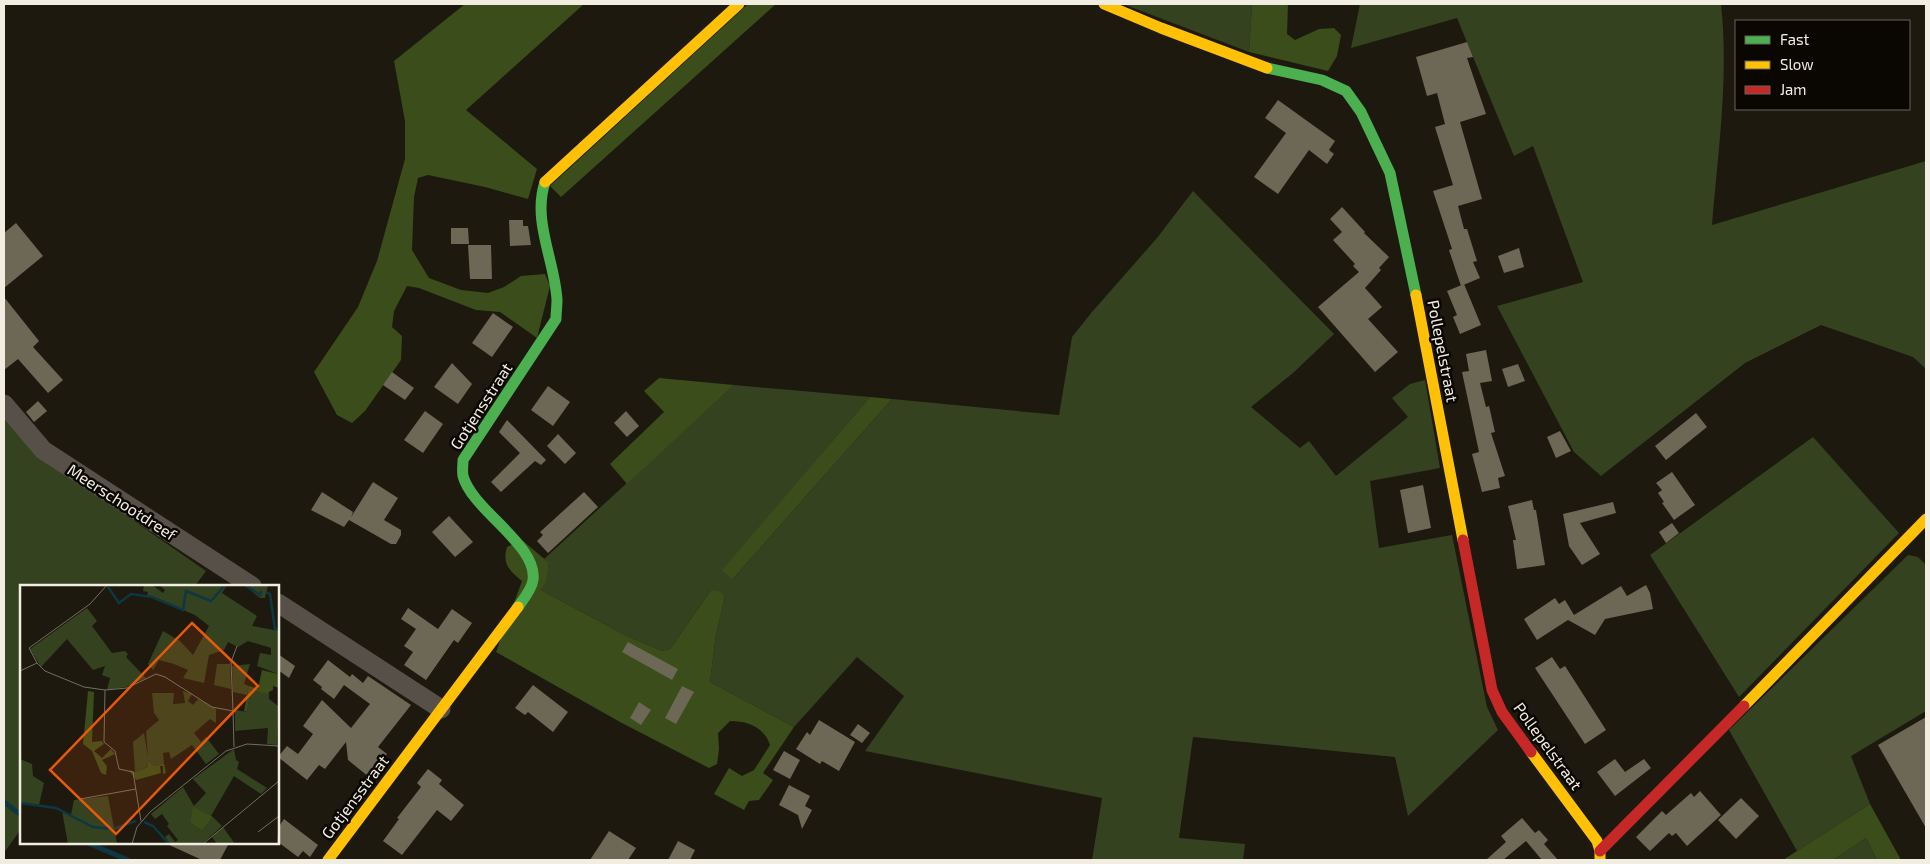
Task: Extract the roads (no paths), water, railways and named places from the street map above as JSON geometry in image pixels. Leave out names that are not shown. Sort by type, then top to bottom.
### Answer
[{"type":"street","name":"Gotjensstraat","points":[[328,860],[521,603],[534,582],[533,570],[528,557],[470,491],[463,475],[463,460],[556,319],[557,299],[541,212],[541,195],[546,180],[739,4]]},
{"type":"street","name":"Pollepelstraat","points":[[1104,4],[1161,28],[1267,68],[1322,80],[1346,91],[1361,112],[1390,173],[1427,348],[1492,690],[1502,712],[1597,842],[1600,856]]},
{"type":"street","name":"Meerschootdreef","points":[[4,404],[43,450],[250,585]]},
{"type":"street","name":"Pollepelstraat","points":[[1600,856],[1926,518]]},
{"type":"street","points":[[279,604],[441,709]]},
{"type":"waterway","points":[[4,802],[20,814]]},
{"type":"waterway","points":[[90,844],[128,860]]}]
